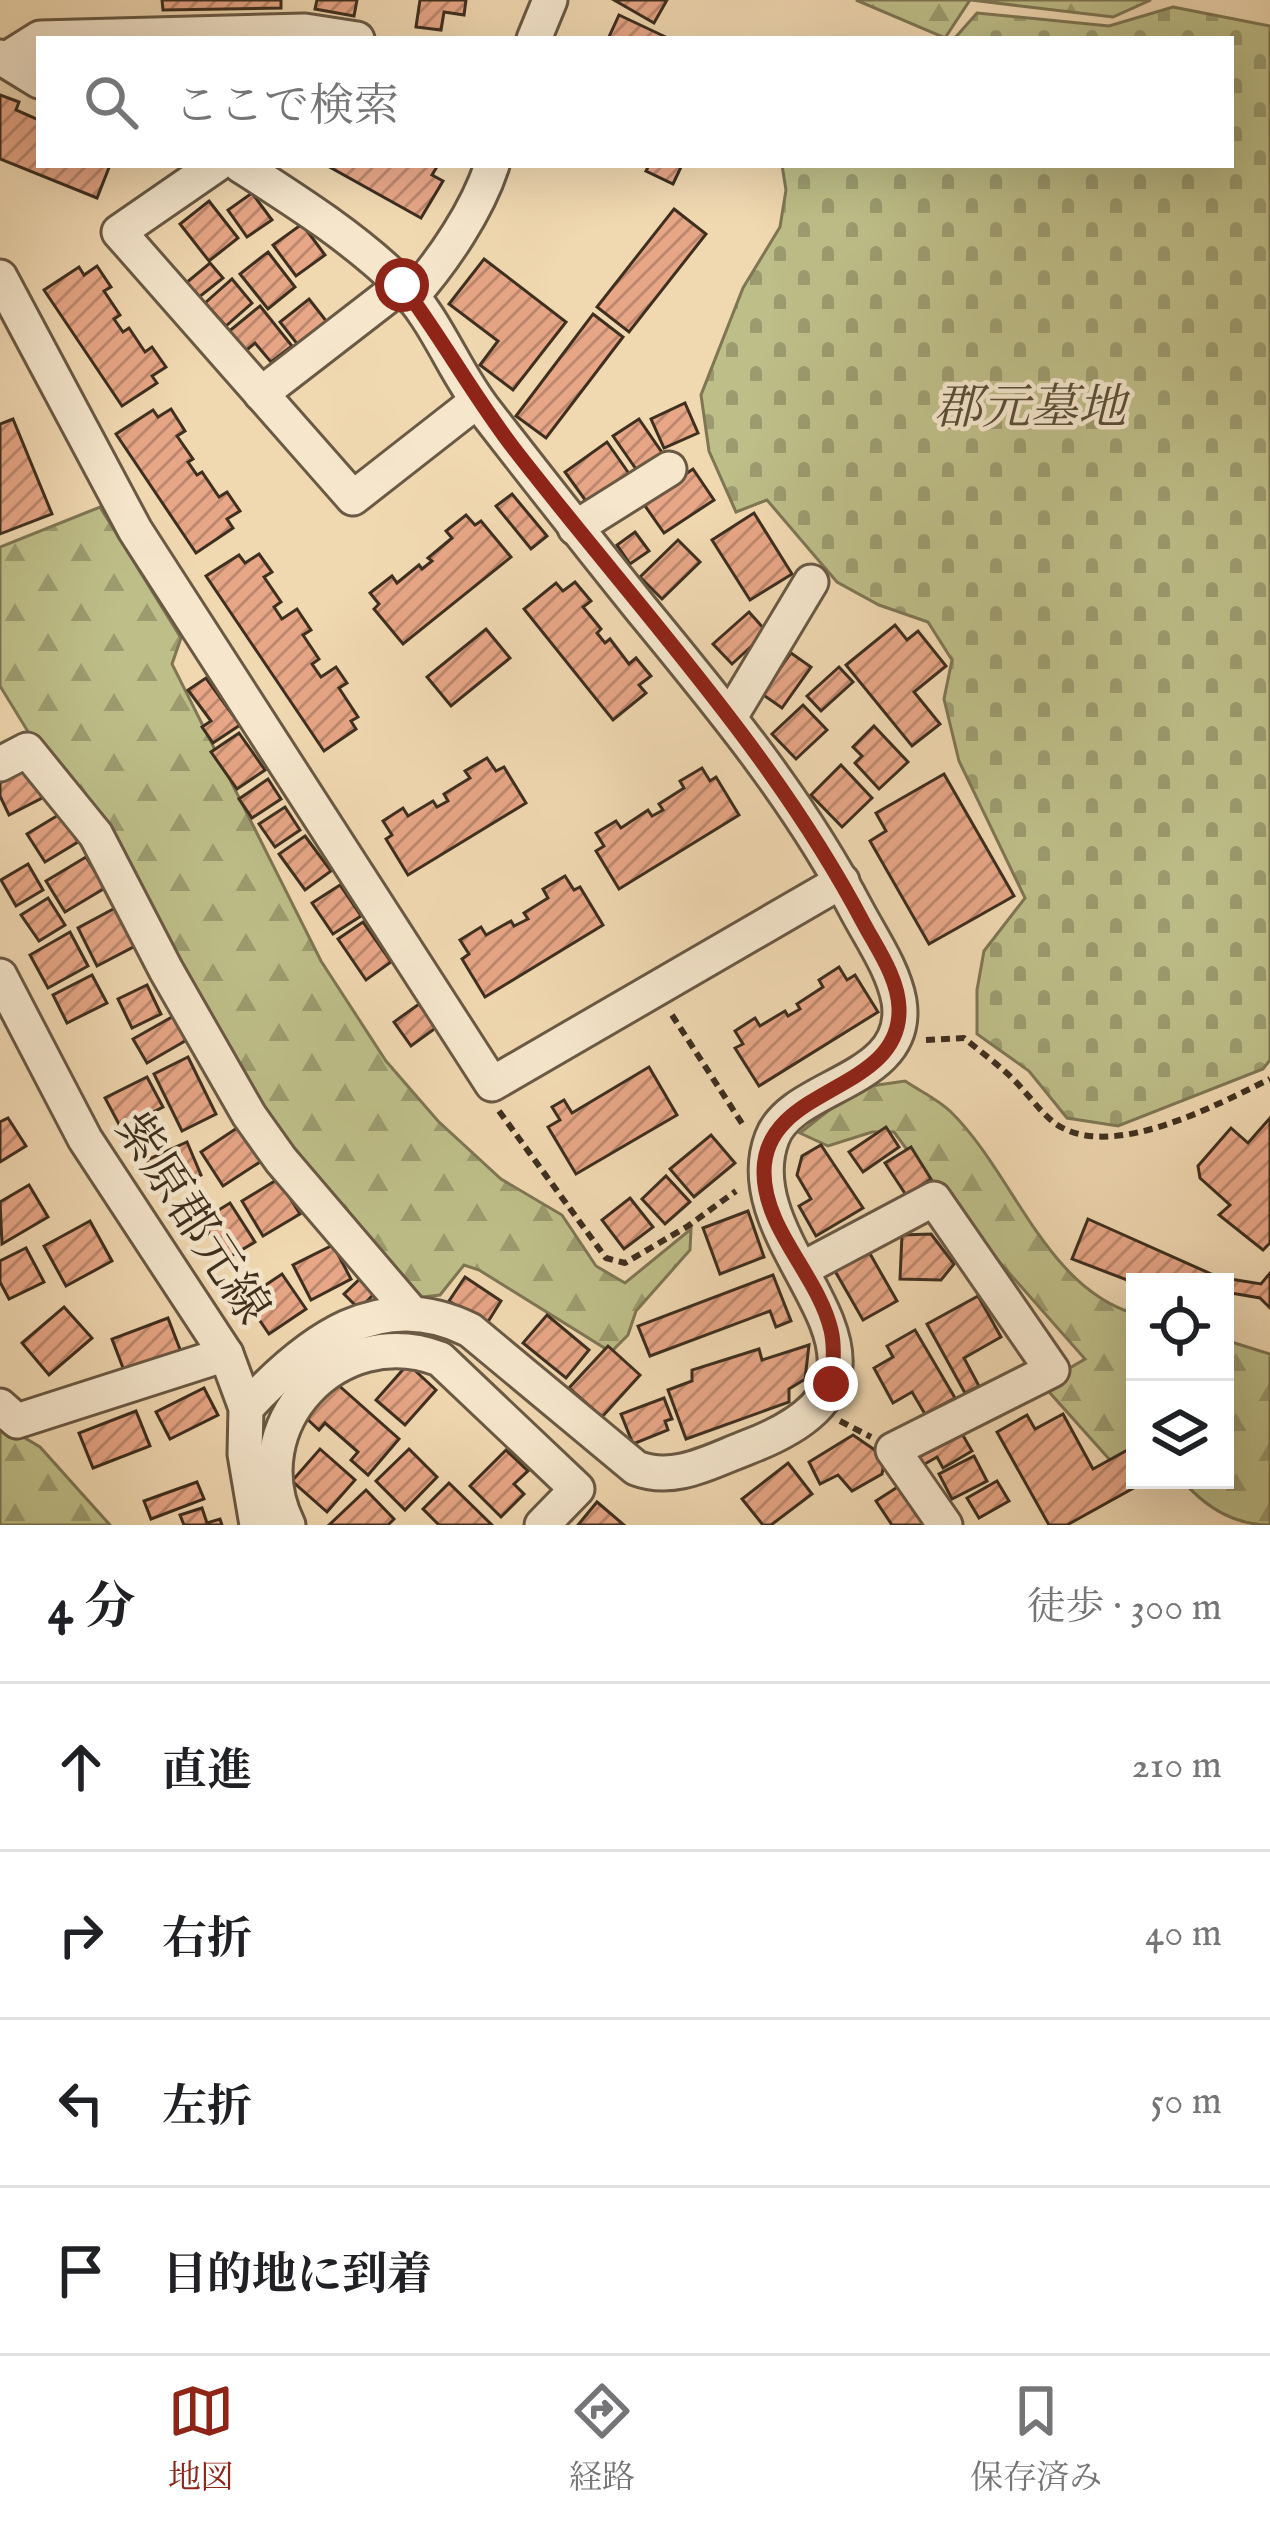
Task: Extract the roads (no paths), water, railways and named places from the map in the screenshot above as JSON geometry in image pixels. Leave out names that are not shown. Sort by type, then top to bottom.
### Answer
[{"type":"street","points":[[535,36],[550,0]]},
{"type":"street","points":[[116,36],[305,31],[338,36]]},
{"type":"street","points":[[3,58],[36,40]]},
{"type":"street","points":[[3,58],[36,78]]},
{"type":"street","points":[[212,168],[118,232],[353,498],[477,401]]},
{"type":"street","points":[[245,168],[316,214],[407,291],[477,401],[795,804],[842,881],[888,970],[899,1002],[895,1036],[875,1063],[808,1102],[774,1132],[764,1170],[767,1199],[831,1328],[831,1384],[814,1412],[788,1431],[680,1473],[655,1475],[636,1468],[470,1330],[441,1316],[410,1311],[363,1320],[314,1344],[246,1408]]},
{"type":"street","points":[[261,394],[432,274],[490,168]]},
{"type":"street","points":[[0,277],[135,530],[493,1084],[842,881]]},
{"type":"street","points":[[575,528],[669,469]]},
{"type":"street","points":[[730,717],[812,582]]},
{"type":"street","points":[[0,764],[27,750],[96,835],[249,1115],[280,1160],[410,1311]]},
{"type":"street","name":"紫原郡元線","points":[[0,976],[85,1139],[226,1354],[246,1408],[245,1454],[256,1525]]},
{"type":"street","points":[[802,1269],[934,1199],[1052,1370],[892,1450],[945,1525]]},
{"type":"street","points":[[288,1525],[279,1506],[277,1454],[290,1408],[313,1382],[352,1359],[386,1348],[414,1349],[440,1359],[577,1489],[542,1525]]},
{"type":"street","points":[[0,1406],[17,1421],[226,1354]]},
{"type":"park label","name":"郡元墓地","points":[[1030,406]]}]
